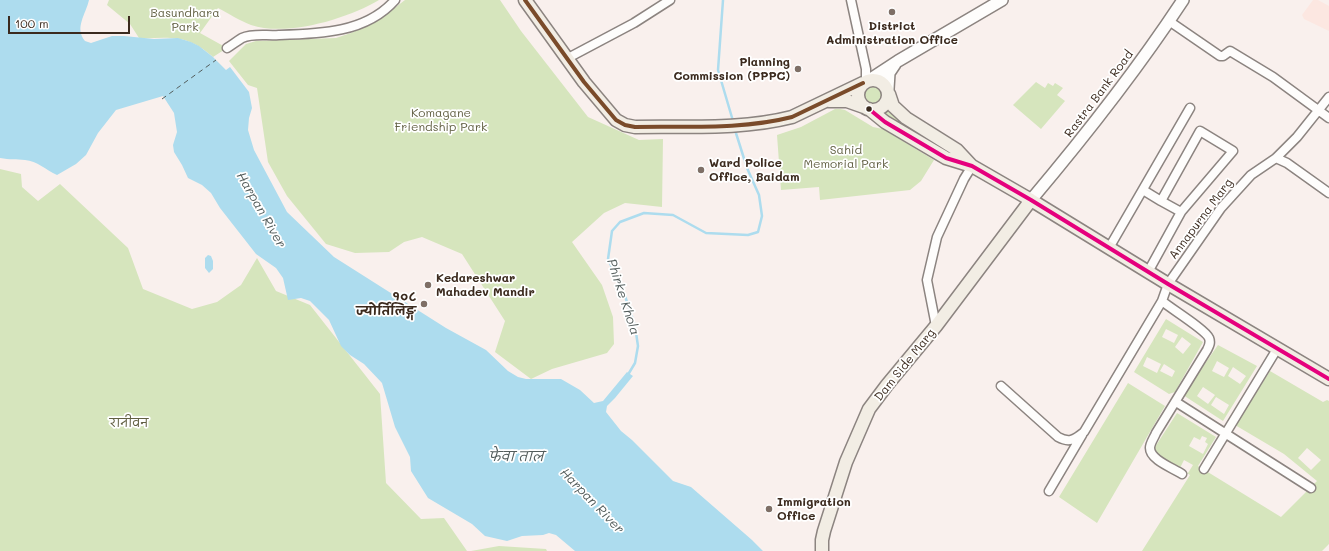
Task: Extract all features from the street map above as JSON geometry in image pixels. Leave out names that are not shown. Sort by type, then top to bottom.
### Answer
[{"type":"main road","points":[[525,0],[584,82],[616,120],[625,125],[635,127],[745,125],[792,117],[866,81],[1002,0]]},
{"type":"main road","name":"Rastra Bank Road","points":[[1031,200],[1081,140],[1183,0]]},
{"type":"main road","points":[[819,103],[830,101],[847,101],[873,110],[881,108],[887,102],[889,73],[898,61]]},
{"type":"main road","points":[[972,166],[957,150],[906,118],[893,106],[886,85],[880,80],[866,81],[859,89],[858,95],[860,102],[885,122],[946,158],[972,166],[1031,200],[1148,272],[1237,324],[1277,350],[1329,379]]},
{"type":"main road","name":"Dam Side Marg","points":[[822,551],[824,531],[846,462],[869,409],[936,326],[1031,200]]},
{"type":"street","points":[[227,48],[242,38],[254,35],[308,35],[332,32],[353,26],[371,19],[391,5],[395,0]]},
{"type":"street","points":[[568,58],[634,23],[670,0]]},
{"type":"street","points":[[852,0],[864,60],[866,81]]},
{"type":"street","points":[[1169,21],[1220,56],[1223,56],[1230,51],[1273,77],[1329,118]]},
{"type":"street","name":"Annapurna Marg","points":[[1049,491],[1162,301],[1168,284],[1221,208],[1251,175],[1276,158],[1297,137],[1329,97]]},
{"type":"street","points":[[1109,248],[1190,108]]},
{"type":"street","points":[[1148,272],[1181,212],[1233,151],[1200,132],[1161,201]]},
{"type":"street","points":[[1276,158],[1287,163],[1329,193]]},
{"type":"street","points":[[936,326],[927,280],[937,237],[972,166]]},
{"type":"street","points":[[1143,190],[1181,212]]},
{"type":"street","points":[[1162,301],[1202,330],[1209,337],[1210,344],[1150,446],[1154,457],[1182,474]]},
{"type":"street","points":[[1204,469],[1277,350]]},
{"type":"street","points":[[1001,386],[1058,437],[1065,441],[1076,439],[1084,432]]},
{"type":"street","points":[[1176,402],[1311,488]]},
{"type":"shaded area","points":[[1313,0],[1318,0],[1329,6],[1329,31],[1304,19],[1302,15]]},
{"type":"green space","name":"Basundhara Park","points":[[109,0],[379,0],[351,14],[316,24],[282,29],[251,25],[218,8],[200,33],[227,48],[213,57],[198,46],[179,39],[139,38],[130,24],[107,5]]},
{"type":"green space","name":"Komagane Friendship Park","points":[[405,0],[500,0],[521,31],[588,117],[639,140],[663,139],[662,207],[625,203],[604,213],[572,242],[602,285],[613,317],[614,344],[607,353],[552,369],[531,379],[495,352],[505,321],[462,254],[422,237],[404,242],[389,252],[355,253],[326,244],[287,196],[268,162],[257,88],[248,85],[229,61],[246,44],[256,41],[336,38],[351,33],[380,19]]},
{"type":"green space","points":[[1036,82],[1045,88],[1048,83],[1053,86],[1055,83],[1063,88],[1057,95],[1065,101],[1041,129],[1013,105]]},
{"type":"green space","points":[[873,86],[877,87],[881,91],[881,99],[877,103],[873,104],[869,103],[865,99],[864,95],[865,91],[869,87]]},
{"type":"green space","points":[[892,108],[900,122],[956,157],[894,121],[885,113]]},
{"type":"green space","name":"Sahid Memorial Park","points":[[835,109],[845,110],[873,127],[883,129],[934,160],[921,181],[910,190],[820,200],[819,187],[781,190],[777,135],[801,127]]},
{"type":"green space","name":"रानीवन","points":[[0,169],[21,174],[22,187],[38,201],[60,184],[128,248],[143,289],[192,309],[217,302],[241,285],[257,258],[276,291],[310,305],[380,394],[386,483],[421,519],[444,518],[467,551],[0,551]]},
{"type":"green space","points":[[1166,319],[1203,342],[1175,392],[1169,394],[1134,372]],"holes":[[[1166,329],[1178,335],[1174,343],[1162,337]],[[1182,337],[1191,344],[1183,354],[1175,347]],[[1147,357],[1161,364],[1157,373],[1143,366]],[[1164,364],[1175,371],[1172,377],[1160,371]]]},
{"type":"green space","points":[[1218,345],[1257,366],[1223,421],[1183,395]],"holes":[[[1217,361],[1229,368],[1224,377],[1212,371]],[[1233,367],[1246,376],[1240,384],[1228,376]],[[1203,387],[1215,395],[1208,404],[1197,396]],[[1216,397],[1229,405],[1224,414],[1211,405]]]},
{"type":"green space","points":[[1270,371],[1323,402],[1327,400],[1329,401],[1329,544],[1322,551],[1142,551],[1190,475],[1154,454],[1153,450],[1177,413],[1216,437],[1198,466],[1281,517],[1317,481],[1284,454],[1235,425]],"holes":[[[1202,436],[1207,438],[1205,442],[1208,444],[1203,454],[1189,446],[1194,437],[1200,440]],[[1307,448],[1321,460],[1311,470],[1298,458]],[[1184,460],[1193,465],[1188,473],[1180,468]]]},
{"type":"green space","points":[[1128,383],[1165,406],[1097,523],[1059,497]]},
{"type":"green space","points":[[499,546],[546,549],[547,551],[471,551]]},
{"type":"water","name":"फेवा ताल","points":[[0,0],[89,0],[81,26],[82,36],[85,41],[91,43],[112,36],[154,39],[178,38],[199,46],[226,70],[230,67],[249,92],[252,108],[248,130],[254,150],[287,212],[334,257],[446,328],[486,350],[508,371],[518,377],[526,379],[561,379],[580,390],[594,403],[603,401],[627,372],[633,376],[607,406],[606,412],[621,431],[673,481],[691,487],[763,551],[575,551],[556,535],[549,533],[543,535],[522,536],[507,541],[485,536],[472,524],[428,498],[411,471],[410,457],[395,427],[382,383],[364,364],[350,355],[341,346],[329,320],[310,301],[301,298],[288,300],[283,278],[276,268],[256,254],[220,208],[211,193],[202,185],[188,178],[174,152],[173,145],[177,132],[174,113],[163,96],[116,110],[98,133],[86,155],[76,164],[57,175],[29,161],[0,158]]},
{"type":"water","points":[[208,255],[211,256],[213,261],[213,269],[209,273],[205,268],[205,258]]},
{"type":"waterway","name":"Phirke Khola","points":[[723,0],[718,70],[733,121]]},
{"type":"waterway","name":"Phirke Khola","points":[[629,373],[635,363],[638,346],[635,326],[624,293],[608,259],[612,231],[620,222],[644,213],[673,215],[706,233],[748,235],[758,232],[762,216],[759,195],[747,168],[735,130]]},
{"type":"ferry route","points":[[162,99],[216,60]]},
{"type":"transit line","points":[[525,0],[584,82],[616,120],[625,125],[635,127],[734,126],[773,121],[792,117],[863,83]]},
{"type":"transit line","points":[[869,109],[885,122],[946,158],[972,166],[1031,200],[1168,284],[1329,379]]},
{"type":"place","name":"District Administration Office","points":[[892,12]]},
{"type":"place","name":"Planning Commission (PPPC)","points":[[798,69]]},
{"type":"place","name":"Ward Police Office, Baidam","points":[[701,170]]},
{"type":"place","name":"Kedareshwar Mahadev Mandir","points":[[428,285]]},
{"type":"place","name":"१०८ ज्योर्तिलिङ्ग","points":[[424,304]]},
{"type":"place","name":"Immigration Office","points":[[769,509]]},
{"type":"water label","name":"Harpan River","points":[[261,210]]},
{"type":"water label","name":"Harpan River","points":[[592,501]]}]
